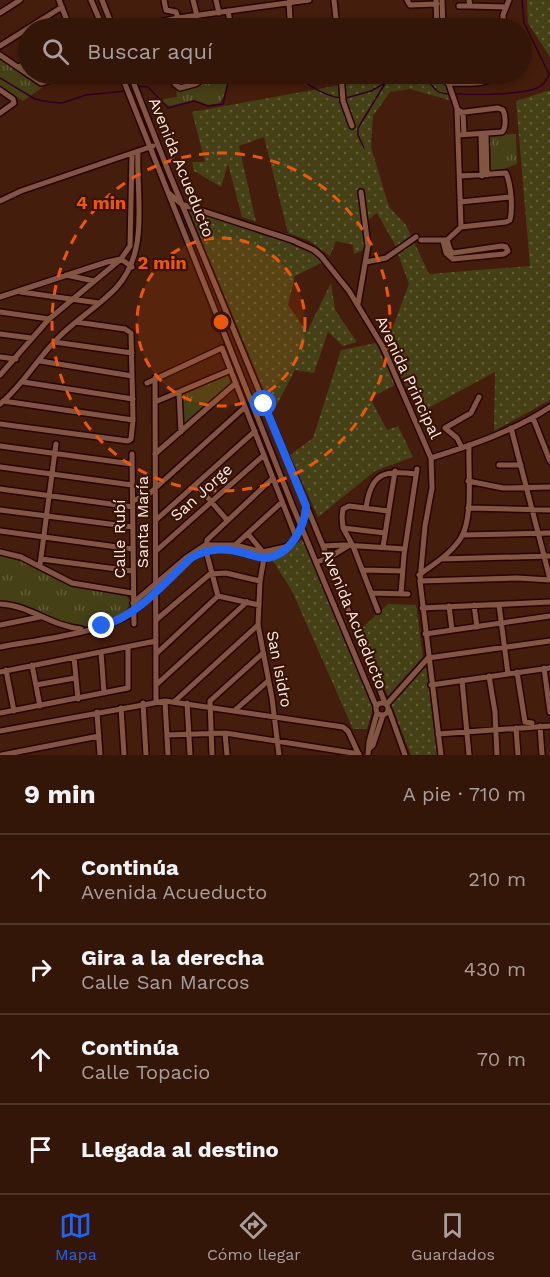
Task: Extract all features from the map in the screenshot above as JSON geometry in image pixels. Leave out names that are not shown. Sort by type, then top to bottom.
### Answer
[{"type":"street","points":[[0,13],[20,0]]},
{"type":"street","points":[[91,0],[99,18]]},
{"type":"street","points":[[102,0],[109,18]]},
{"type":"street","points":[[164,0],[166,10],[176,12],[178,18],[309,0]]},
{"type":"street","points":[[193,0],[197,16]]},
{"type":"street","points":[[216,0],[219,13]]},
{"type":"street","points":[[334,0],[336,18]]},
{"type":"street","points":[[407,0],[410,4],[436,2],[437,18]]},
{"type":"street","points":[[442,0],[443,18]]},
{"type":"street","points":[[503,18],[509,0]]},
{"type":"street","points":[[39,18],[60,3],[66,18]]},
{"type":"street","points":[[288,3],[288,18]]},
{"type":"street","points":[[459,6],[470,3],[506,7]]},
{"type":"street","points":[[228,12],[229,18]]},
{"type":"street","points":[[0,46],[18,33]]},
{"type":"street","points":[[0,55],[18,67]]},
{"type":"street","name":"Avenida Acueducto","points":[[126,84],[302,527],[343,624],[383,709],[394,723],[405,755]]},
{"type":"street","name":"Avenida Acueducto","points":[[135,84],[181,204],[324,546],[383,709]]},
{"type":"street","points":[[176,84],[177,87],[196,84]]},
{"type":"street","points":[[342,84],[343,101],[352,126]]},
{"type":"street","points":[[460,227],[461,135],[458,109],[449,86],[464,84]]},
{"type":"street","points":[[0,90],[14,102],[0,113]]},
{"type":"street","points":[[458,109],[498,108],[503,110],[504,131],[461,135]]},
{"type":"street","points":[[483,134],[485,175]]},
{"type":"street","points":[[0,201],[157,144]]},
{"type":"street","points":[[0,375],[49,319],[121,260],[130,246],[135,153]]},
{"type":"street","points":[[2,403],[23,382],[54,342],[116,288],[132,267],[137,251],[139,230],[135,153]]},
{"type":"street","points":[[366,262],[386,258],[418,239],[445,241],[460,227],[510,220],[510,197],[505,172],[460,176]]},
{"type":"street","points":[[357,304],[368,246],[361,192]]},
{"type":"street","points":[[169,193],[181,204]]},
{"type":"street","points":[[460,202],[510,197]]},
{"type":"street","name":"Avenida Principal","points":[[181,204],[297,242],[314,250],[327,263],[357,304],[383,347],[432,458]]},
{"type":"street","points":[[445,241],[450,258],[455,259],[504,254],[508,249],[502,246],[456,253],[448,251]]},
{"type":"street","points":[[0,297],[65,275],[121,260],[132,267]]},
{"type":"street","points":[[65,275],[94,281]]},
{"type":"street","points":[[18,292],[99,303]]},
{"type":"street","points":[[0,312],[49,319]]},
{"type":"street","points":[[0,424],[131,440],[133,399],[130,331],[76,322]]},
{"type":"street","points":[[0,334],[31,338]]},
{"type":"street","points":[[54,342],[132,353]]},
{"type":"street","points":[[147,383],[222,348],[296,537]]},
{"type":"street","points":[[0,357],[16,359]]},
{"type":"street","points":[[40,361],[132,376]]},
{"type":"street","points":[[155,402],[179,392],[233,376],[249,366]]},
{"type":"street","points":[[154,454],[181,432],[233,376]]},
{"type":"street","name":"Santa María","points":[[155,378],[156,701]]},
{"type":"street","points":[[23,382],[133,399]]},
{"type":"street","points":[[179,392],[181,432]]},
{"type":"street","points":[[462,448],[457,438],[445,428],[471,413],[479,397]]},
{"type":"street","points":[[2,403],[133,420]]},
{"type":"street","points":[[0,489],[133,504],[145,497],[245,407]]},
{"type":"street","points":[[441,755],[420,578],[432,488],[432,458],[469,446],[511,428],[550,407]]},
{"type":"street","points":[[533,418],[550,461]]},
{"type":"street","points":[[420,578],[550,580],[547,556],[538,534],[511,428]]},
{"type":"street","points":[[156,520],[255,431]]},
{"type":"street","points":[[41,562],[56,444]]},
{"type":"street","points":[[0,446],[132,464]]},
{"type":"street","points":[[420,578],[462,535],[468,508],[469,446]]},
{"type":"street","name":"Calle Rubí","points":[[132,454],[134,624]]},
{"type":"street","name":"San Jorge","points":[[156,551],[264,454]]},
{"type":"street","points":[[499,465],[521,465]]},
{"type":"street","points":[[0,467],[132,485]]},
{"type":"street","points":[[383,547],[396,471]]},
{"type":"street","points":[[366,508],[369,488],[387,473],[417,472],[405,549],[403,571],[405,593],[371,593]]},
{"type":"street","points":[[218,596],[210,574],[205,548],[209,536],[273,478]]},
{"type":"street","points":[[468,481],[496,487],[550,487]]},
{"type":"street","points":[[196,484],[227,520]]},
{"type":"street","points":[[235,545],[282,502]]},
{"type":"street","points":[[0,646],[114,623],[133,611],[205,548],[264,555],[286,547],[302,527],[306,506]]},
{"type":"street","points":[[378,611],[343,528],[342,517],[345,507],[388,511]]},
{"type":"street","points":[[468,508],[550,510]]},
{"type":"street","points":[[0,510],[133,527]]},
{"type":"street","points":[[302,527],[317,532]]},
{"type":"street","points":[[343,528],[385,532]]},
{"type":"street","points":[[0,531],[132,549]]},
{"type":"street","points":[[307,539],[317,532]]},
{"type":"street","points":[[462,535],[550,533]]},
{"type":"street","points":[[248,534],[264,555]]},
{"type":"street","points":[[133,603],[194,551],[235,545],[264,555]]},
{"type":"street","points":[[324,546],[405,549]]},
{"type":"street","points":[[318,565],[350,546]]},
{"type":"street","points":[[0,552],[41,562],[132,571]]},
{"type":"street","name":"San Isidro","points":[[264,555],[258,625],[276,718],[279,755]]},
{"type":"street","points":[[441,559],[547,556]]},
{"type":"street","points":[[41,562],[72,583],[132,593]]},
{"type":"street","points":[[318,565],[326,564],[333,573]]},
{"type":"street","points":[[362,570],[403,571]]},
{"type":"street","points":[[156,620],[210,574],[226,573],[260,581]]},
{"type":"street","points":[[218,596],[259,605]]},
{"type":"street","points":[[156,654],[218,596]]},
{"type":"street","points":[[156,686],[247,602]]},
{"type":"street","points":[[422,608],[550,602]]},
{"type":"street","points":[[0,604],[17,606],[67,628],[87,629]]},
{"type":"street","points":[[499,604],[508,674]]},
{"type":"street","points":[[449,606],[452,630]]},
{"type":"street","points":[[474,606],[477,627]]},
{"type":"street","points":[[425,634],[550,616]]},
{"type":"street","points":[[0,625],[40,617]]},
{"type":"street","points":[[343,624],[352,620]]},
{"type":"street","points":[[175,701],[258,625]]},
{"type":"street","points":[[14,711],[3,671],[156,641]]},
{"type":"street","points":[[368,752],[373,746],[383,709],[428,658],[550,641]]},
{"type":"street","points":[[0,714],[129,687],[128,647]]},
{"type":"street","points":[[101,652],[104,693]]},
{"type":"street","points":[[212,755],[209,707],[212,700],[263,653]]},
{"type":"street","points":[[74,657],[78,699]]},
{"type":"street","points":[[32,665],[40,706]]},
{"type":"street","points":[[431,685],[547,668],[550,712]]},
{"type":"street","points":[[517,672],[525,722],[527,724],[550,724]]},
{"type":"street","points":[[489,676],[495,712],[497,755]]},
{"type":"street","points":[[36,685],[75,678]]},
{"type":"street","points":[[462,680],[469,755]]},
{"type":"street","points":[[234,711],[268,681]]},
{"type":"street","points":[[165,701],[168,755]]},
{"type":"street","points":[[0,731],[143,703],[175,701],[339,726],[348,731],[359,754]]},
{"type":"street","points":[[143,703],[146,755]]},
{"type":"street","points":[[187,703],[190,755]]},
{"type":"street","points":[[121,708],[124,755]]},
{"type":"street","points":[[97,712],[100,755]]},
{"type":"street","points":[[438,734],[550,724]]},
{"type":"street","points":[[540,726],[542,755]]},
{"type":"street","points":[[516,728],[518,755]]},
{"type":"street","points":[[166,735],[225,733],[359,754]]},
{"type":"street","points":[[225,733],[227,755]]},
{"type":"street","points":[[2,755],[99,736]]},
{"type":"green space","points":[[527,0],[550,0],[550,57],[532,29],[532,18],[528,18]]},
{"type":"green space","points":[[0,58],[18,70],[18,84],[39,84],[43,87],[23,101],[0,86]]},
{"type":"green space","points":[[194,84],[227,84],[220,103],[208,105],[195,100],[170,106],[164,103],[163,99],[177,97],[176,89]]},
{"type":"green space","points":[[345,84],[446,84],[449,100],[410,89],[390,92],[373,116],[371,147],[389,207],[406,225],[429,274],[530,266],[516,101],[550,90],[550,400],[494,431],[495,372],[419,413],[386,345],[409,284],[394,243],[377,213],[363,224],[367,248],[354,254],[353,245],[336,241],[330,256],[310,241],[288,233],[264,137],[239,146],[256,222],[242,217],[228,164],[221,187],[194,171],[192,162],[205,162],[192,112]]},
{"type":"green space","points":[[516,134],[517,164],[496,172],[489,170],[489,135]]},
{"type":"green space","points":[[188,208],[312,251],[323,262],[295,276],[288,305],[307,332],[331,283],[335,310],[357,342],[343,346],[328,332],[314,373],[295,370],[273,412]]},
{"type":"green space","points":[[376,343],[395,385],[370,398],[387,430],[398,426],[413,457],[375,471],[318,517],[290,455],[313,438],[341,350]]},
{"type":"green space","points":[[228,375],[231,384],[183,427],[182,395]]},
{"type":"green space","points":[[303,539],[373,708],[367,729],[353,729],[292,591],[273,561]]},
{"type":"green space","points":[[0,555],[18,558],[72,586],[125,594],[131,602],[120,616],[112,621],[93,626],[74,626],[56,621],[19,604],[0,601]]},
{"type":"green space","points":[[388,604],[416,605],[423,657],[388,696],[361,629]]},
{"type":"green space","points":[[426,664],[438,755],[411,755],[391,704]]},
{"type":"waterway","points":[[522,0],[524,18]]},
{"type":"waterway","points":[[456,94],[520,92],[542,85],[549,74],[532,39]]},
{"type":"waterway","points":[[0,78],[35,99],[49,102],[62,103],[86,95],[125,91]]},
{"type":"waterway","points":[[138,86],[148,87],[168,108],[194,101],[208,106],[223,104],[228,84]]},
{"type":"waterway","points":[[309,84],[329,95],[340,98]]},
{"type":"waterway","points":[[346,98],[371,91],[383,84]]},
{"type":"waterway","points":[[364,148],[358,135],[358,128],[385,84]]},
{"type":"waterway","points":[[431,84],[438,92],[451,94]]},
{"type":"route","points":[[102,626],[114,623],[133,611],[191,558],[201,553],[223,549],[264,558],[281,552],[296,537],[304,522],[306,506],[264,404]]}]
